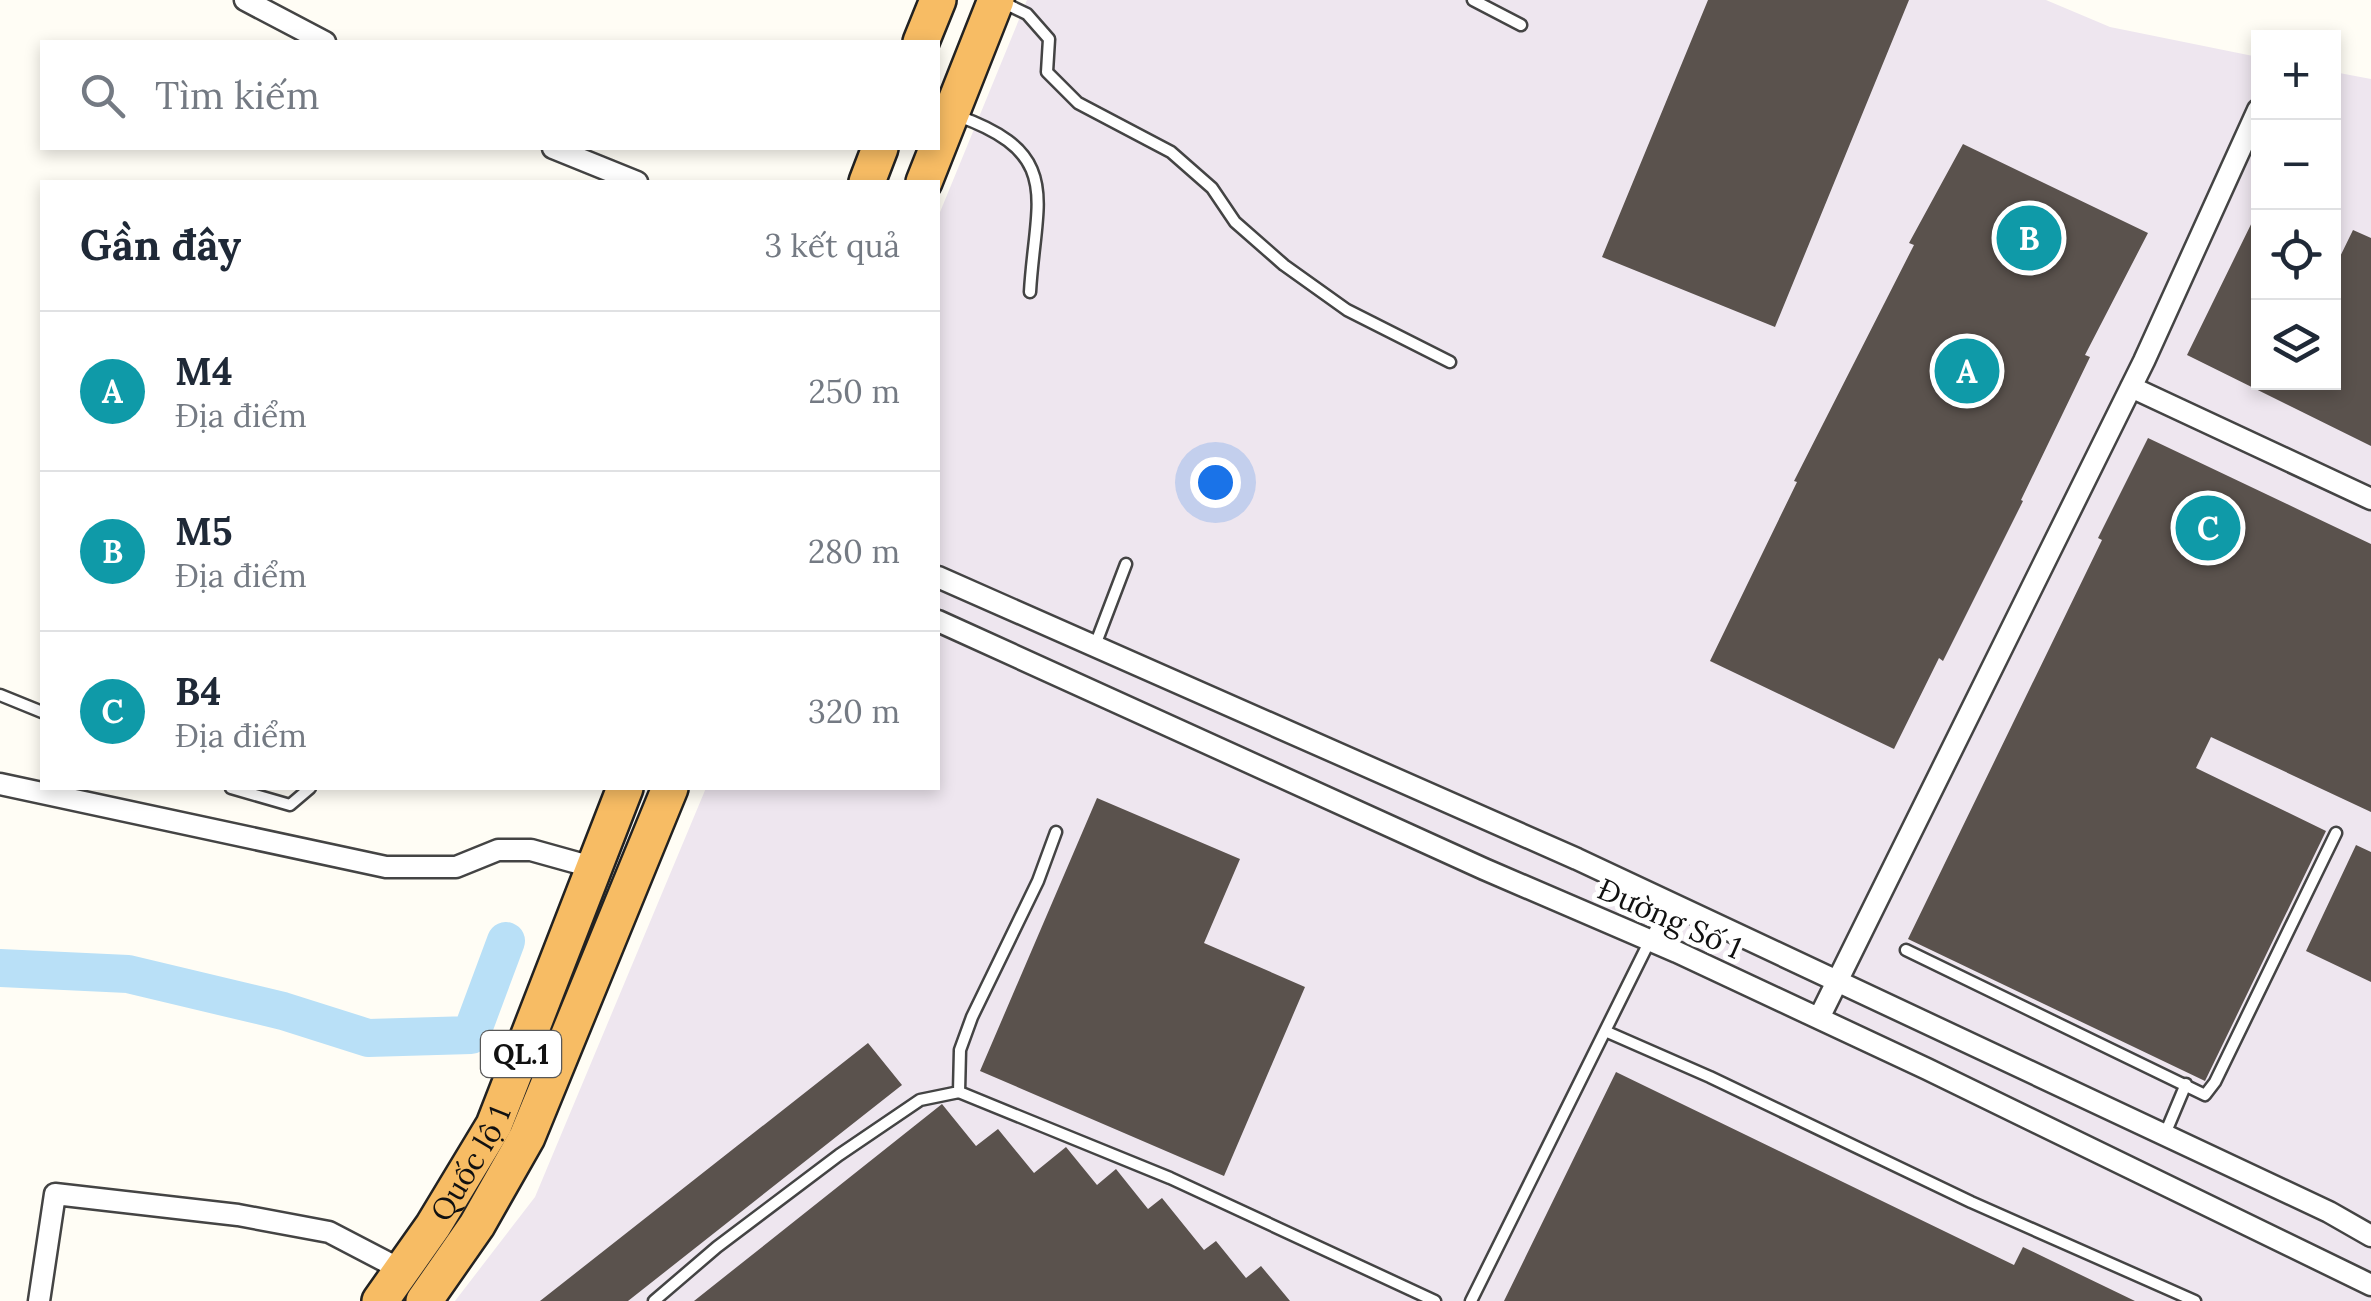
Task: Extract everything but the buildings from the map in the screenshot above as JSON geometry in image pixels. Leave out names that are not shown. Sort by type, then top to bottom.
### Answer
[{"type":"highway","points":[[922,40],[938,0]]},
{"type":"highway","points":[[940,143],[997,0]]},
{"type":"highway","points":[[868,180],[879,150]]},
{"type":"highway","points":[[925,180],[937,150]]},
{"type":"highway","name":"Quốc lộ 1","points":[[380,1301],[494,1125],[624,790]]},
{"type":"highway","name":"Quốc lộ 1","points":[[424,1301],[477,1225],[527,1136],[669,790]]},
{"type":"street","points":[[245,0],[321,40]]},
{"type":"street","points":[[1819,1018],[2131,388],[2253,120]]},
{"type":"street","points":[[558,150],[632,180]]},
{"type":"street","points":[[2131,388],[2371,499]]},
{"type":"street","name":"Đường Số 1","points":[[940,579],[1576,858],[2329,1212],[2371,1236]]},
{"type":"street","name":"Đường Số 1","points":[[940,622],[1819,1018],[2371,1285]]},
{"type":"street","points":[[0,784],[386,867],[456,867],[498,850],[531,850],[592,867]]},
{"type":"street","points":[[38,1301],[55,1194],[238,1216],[328,1232],[402,1270]]},
{"type":"lane","points":[[997,0],[1027,14],[1049,38],[1047,72],[1078,103],[1170,152],[1212,188],[1235,222],[1284,265],[1347,310],[1450,362]]},
{"type":"lane","points":[[1474,0],[1521,25]]},
{"type":"lane","points":[[952,114],[1007,139],[1034,170],[1039,196],[1030,292]]},
{"type":"lane","points":[[1094,648],[1126,564]]},
{"type":"lane","points":[[0,695],[40,711]]},
{"type":"lane","points":[[238,790],[290,805],[308,790]]},
{"type":"lane","points":[[959,1092],[960,1050],[972,1016],[1038,881],[1056,832]]},
{"type":"lane","points":[[1906,950],[2205,1095],[2216,1082],[2336,832]]},
{"type":"lane","points":[[1472,1301],[1668,902]]},
{"type":"lane","points":[[1605,1031],[2195,1301]]},
{"type":"lane","points":[[2164,1135],[2186,1084]]},
{"type":"lane","points":[[654,1301],[732,1235],[920,1100],[959,1092],[1170,1178],[1435,1301]]},
{"type":"shaded area","points":[[1027,0],[2046,0],[2110,27],[2251,56],[2251,390],[2341,390],[2341,73],[2371,79],[2371,1301],[455,1301],[535,1197],[705,790],[940,790],[940,212]]},
{"type":"waterway","points":[[0,968],[128,974],[283,1011],[368,1038],[471,1035],[506,941]]},
{"type":"place","name":"M5","points":[[2029,238]]},
{"type":"place","name":"M4","points":[[1967,371]]},
{"type":"place","name":"B4","points":[[2208,528]]}]
